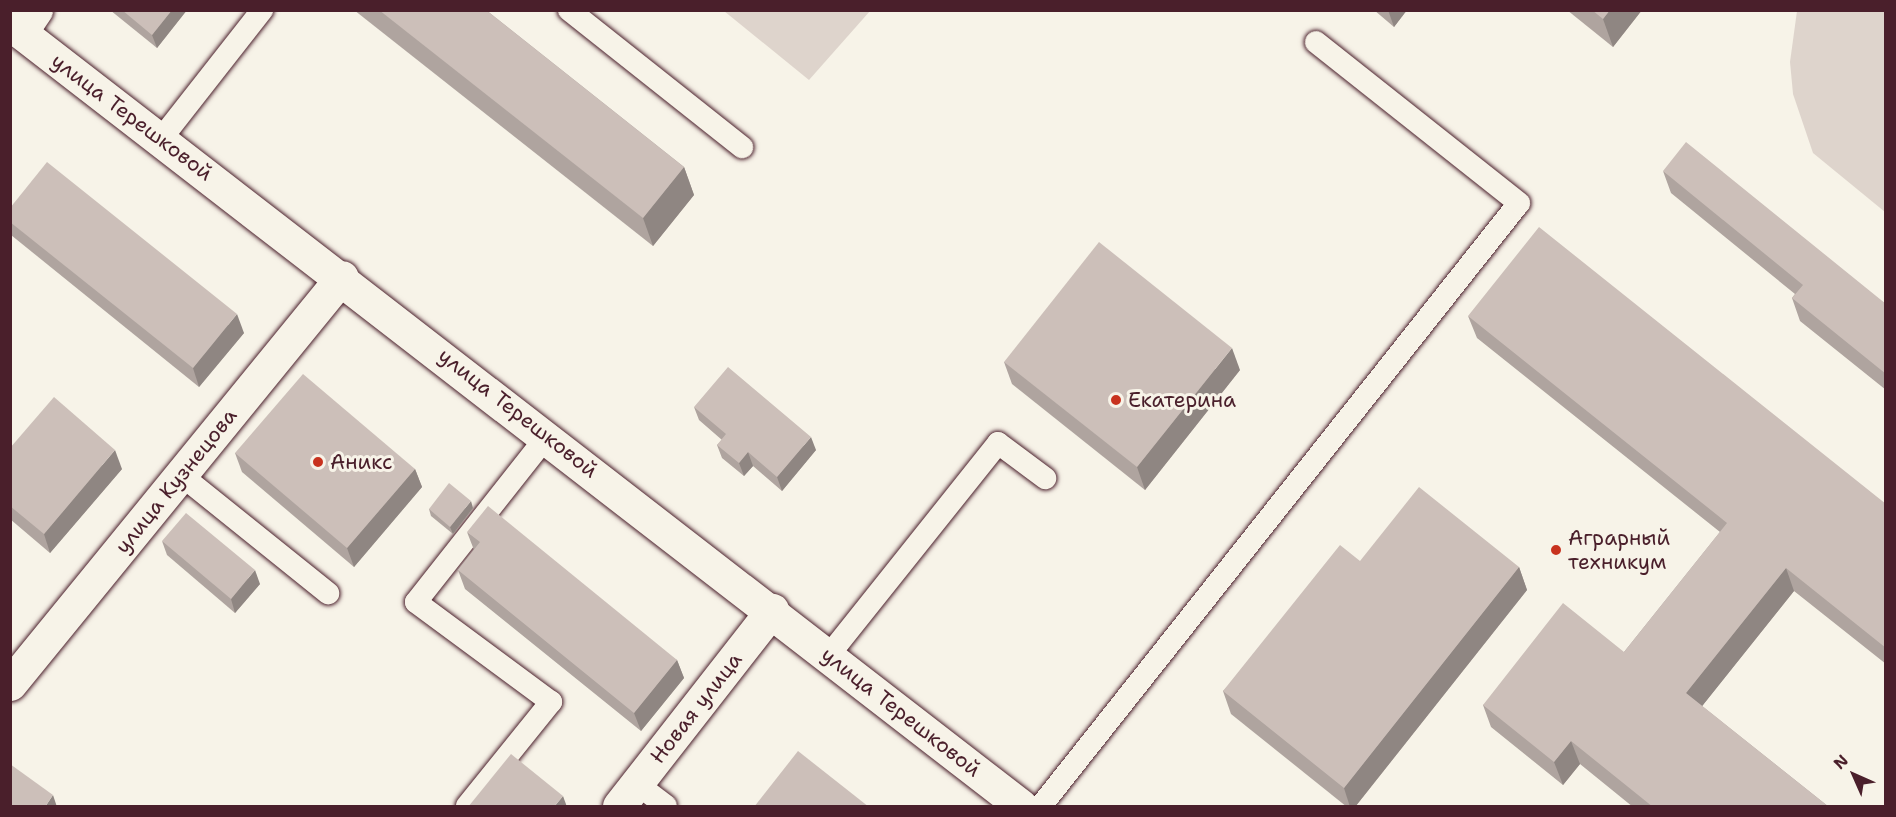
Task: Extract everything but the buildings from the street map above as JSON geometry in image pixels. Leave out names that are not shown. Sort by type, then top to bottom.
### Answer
[{"type":"main road","name":"улица Терешковой","points":[[22,22],[161,139],[772,610],[1021,807]]},
{"type":"main road","name":"улица Кузнецова","points":[[10,684],[342,277]]},
{"type":"main road","name":"Новая улица","points":[[628,795],[772,610]]},
{"type":"lane","points":[[161,139],[262,10]]},
{"type":"lane","points":[[569,10],[742,147]]},
{"type":"lane","points":[[1041,807],[1519,202],[1316,42]]},
{"type":"lane","points":[[467,807],[552,702],[416,602],[547,436]]},
{"type":"lane","points":[[829,655],[998,443],[1045,478]]},
{"type":"lane","points":[[181,475],[328,593]]},
{"type":"lane","points":[[628,795],[666,807]]},
{"type":"shaded area","points":[[724,11],[870,11],[809,80]]},
{"type":"shaded area","points":[[1797,11],[1885,11],[1885,212],[1813,153],[1793,94],[1790,62]]},
{"type":"place","name":"Екатерина","points":[[1116,400]]},
{"type":"place","name":"Аникс","points":[[318,462]]},
{"type":"place","name":"Аграрный техникум","points":[[1556,550]]}]
